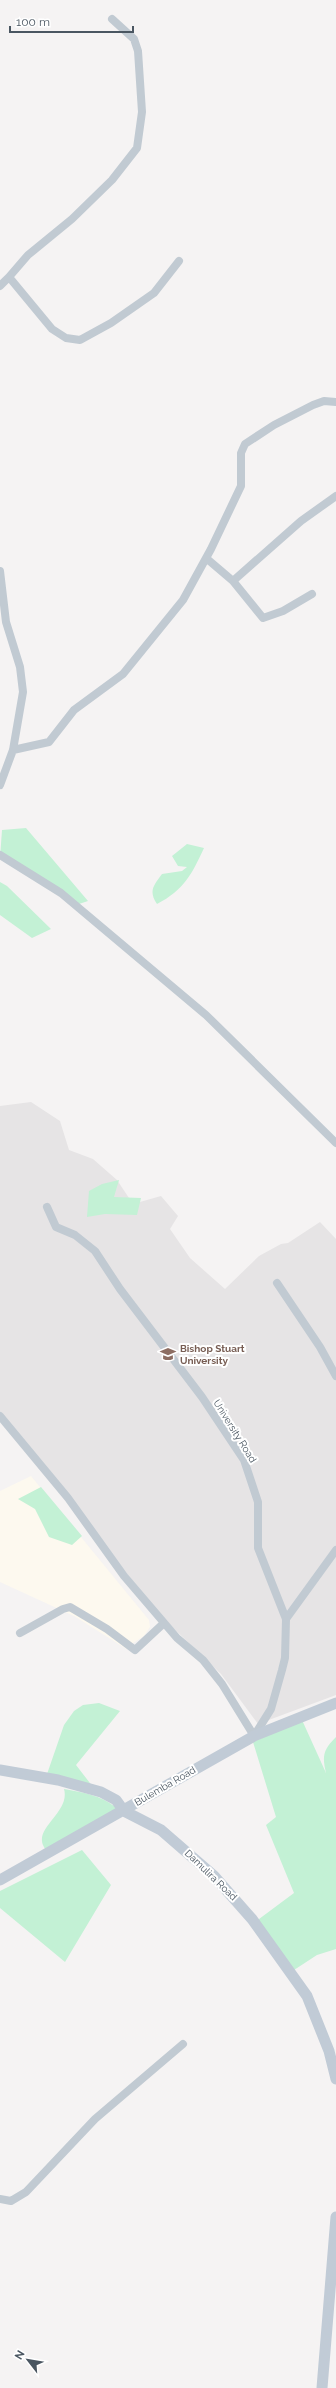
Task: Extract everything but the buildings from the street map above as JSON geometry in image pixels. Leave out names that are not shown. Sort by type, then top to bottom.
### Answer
[{"type":"street","points":[[0,286],[28,255],[72,219],[112,180],[137,148],[142,112],[138,51],[134,39],[112,19]]},
{"type":"street","points":[[9,277],[52,329],[66,338],[80,340],[154,294],[179,261]]},
{"type":"street","points":[[13,750],[49,742],[74,710],[123,674],[183,600],[206,558],[241,486],[241,454],[245,444],[274,425],[313,405],[324,402],[336,402]]},
{"type":"street","points":[[233,581],[301,521],[336,496]]},
{"type":"street","points":[[206,558],[233,581],[263,618],[283,611],[312,594]]},
{"type":"street","points":[[0,571],[6,622],[22,678],[20,714],[13,750],[0,785]]},
{"type":"street","points":[[0,855],[66,896],[206,1016],[336,1143]]},
{"type":"street","name":"University Road","points":[[47,1207],[56,1227],[75,1235],[95,1251],[120,1289],[202,1397],[244,1460],[258,1502],[258,1548],[286,1619],[285,1658],[282,1670],[270,1709],[254,1736]]},
{"type":"street","points":[[277,1283],[336,1376]]},
{"type":"street","points":[[0,1416],[68,1498],[124,1576],[164,1623],[203,1660],[222,1684],[254,1736]]},
{"type":"street","points":[[286,1619],[336,1550]]},
{"type":"street","points":[[20,1634],[63,1609],[70,1607],[114,1634],[135,1650],[164,1623]]},
{"type":"street","name":"Bulemba Road","points":[[0,1880],[254,1736],[336,1703]]},
{"type":"street","name":"Damulira Road","points":[[0,1770],[91,1788],[116,1800],[124,1811],[161,1830],[214,1876],[241,1905],[295,1976],[307,1996],[329,2052],[336,2079]]},
{"type":"street","points":[[0,2199],[10,2201],[26,2192],[95,2119],[183,2044]]},
{"type":"street","points":[[322,2388],[336,2217]]},
{"type":"shaded area","name":"Bishop Stuart University","points":[[31,1102],[60,1121],[69,1150],[93,1159],[117,1180],[133,1204],[161,1196],[178,1216],[170,1229],[190,1258],[225,1289],[259,1256],[281,1244],[288,1243],[320,1222],[336,1239],[336,1695],[258,1724],[221,1674],[165,1620],[0,1419],[0,1106]]},
{"type":"shaded area","points":[[31,1476],[149,1620],[150,1627],[144,1636],[133,1643],[128,1650],[74,1616],[0,1582],[0,1491]]},
{"type":"green space","points":[[26,828],[88,901],[76,905],[0,858],[2,830]]},
{"type":"green space","points":[[187,844],[204,848],[191,873],[181,887],[157,904],[153,895],[153,888],[162,874],[182,871],[187,867],[178,866],[172,856]]},
{"type":"green space","points":[[0,882],[7,886],[51,929],[32,938],[0,915]]},
{"type":"green space","points":[[119,1180],[114,1197],[141,1198],[137,1215],[105,1214],[87,1217],[89,1191],[102,1184]]},
{"type":"green space","points":[[41,1487],[82,1536],[72,1545],[49,1537],[35,1509],[18,1499]]},
{"type":"green space","points":[[99,1703],[120,1711],[76,1765],[93,1787],[46,1777],[64,1725],[74,1711],[83,1705]]},
{"type":"green space","points":[[302,1720],[326,1773],[324,1758],[326,1750],[336,1737],[336,1949],[317,1955],[294,1970],[255,1922],[294,1893],[266,1825],[276,1817],[253,1742]]},
{"type":"green space","points":[[64,1789],[101,1799],[108,1802],[120,1811],[48,1853],[42,1843],[43,1835],[45,1829],[63,1804],[65,1797]]},
{"type":"green space","points":[[82,1850],[111,1885],[65,1962],[0,1908],[0,1891]]},
{"type":"place","name":"Bishop Stuart University","points":[[168,1354]]}]
